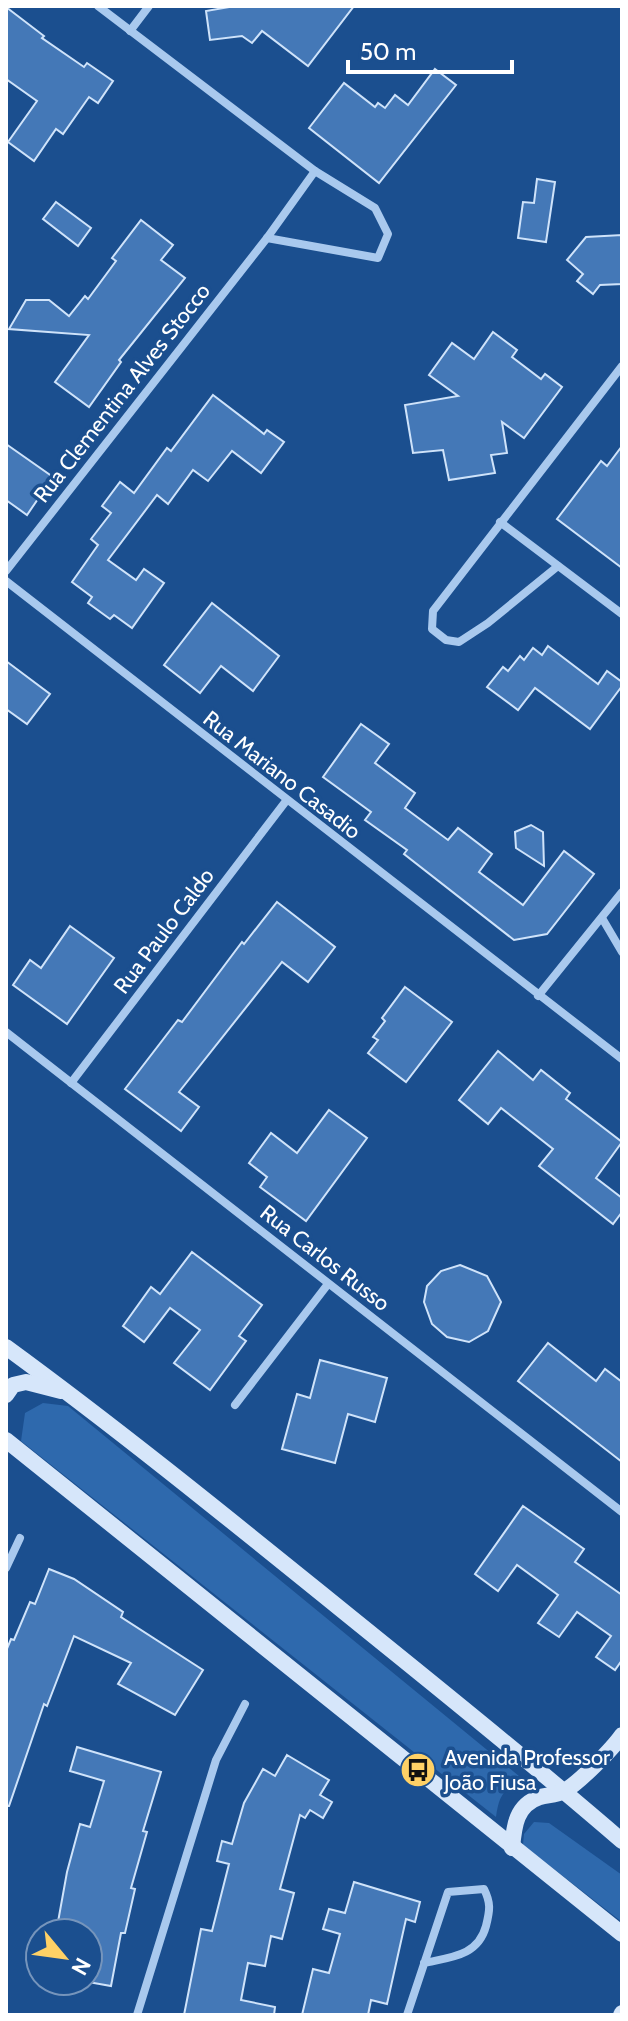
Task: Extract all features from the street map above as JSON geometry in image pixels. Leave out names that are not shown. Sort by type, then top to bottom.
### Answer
[{"type":"main road","points":[[6,1347],[70,1394],[622,1841]]},
{"type":"main road","points":[[6,1395],[13,1385],[26,1382],[70,1394]]},
{"type":"main road","points":[[6,1440],[622,1934]]},
{"type":"main road","points":[[512,1848],[515,1819],[524,1805],[564,1791],[622,1735]]},
{"type":"street","points":[[98,6],[315,171],[375,208],[388,234],[378,258],[267,238]]},
{"type":"street","points":[[130,31],[149,6]]},
{"type":"street","name":"Rua Clementina Alves Stocco","points":[[6,571],[267,238],[315,171]]},
{"type":"street","points":[[558,566],[488,623],[459,642],[446,640],[432,629],[433,611],[622,366]]},
{"type":"street","points":[[500,522],[622,614]]},
{"type":"street","name":"Rua Mariano Casadio","points":[[6,581],[622,1059]]},
{"type":"street","name":"Rua Paulo Caldo","points":[[71,1083],[286,801]]},
{"type":"street","points":[[538,996],[622,892]]},
{"type":"street","points":[[602,918],[622,952]]},
{"type":"street","name":"Rua Carlos Russo","points":[[6,1032],[622,1512]]},
{"type":"street","points":[[235,1405],[328,1284]]},
{"type":"street","points":[[6,1568],[20,1538]]},
{"type":"street","points":[[137,2015],[216,1760],[245,1704]]},
{"type":"street","points":[[407,2015],[424,1963],[448,1892],[484,1889],[491,1905],[483,1938],[464,1954],[424,1963]]},
{"type":"shaded area","points":[[43,1403],[68,1406],[525,1781],[504,1793],[496,1817],[21,1441],[25,1413]]},
{"type":"shaded area","points":[[534,1822],[549,1823],[622,1875],[622,1922],[523,1845],[524,1834]]},
{"type":"building","points":[[235,6],[354,6],[308,66],[262,31],[252,43],[242,36],[210,40],[206,11]]},
{"type":"building","points":[[6,7],[44,36],[42,38],[84,67],[87,63],[113,81],[98,103],[89,97],[63,134],[56,129],[34,161],[8,142],[37,101],[6,79]]},
{"type":"building","points":[[435,69],[456,85],[379,183],[309,128],[344,83],[375,107],[378,103],[385,108],[395,95],[408,105]]},
{"type":"building","points":[[537,179],[555,182],[546,242],[518,238],[523,202],[534,203]]},
{"type":"building","points":[[56,202],[91,228],[78,246],[43,219]]},
{"type":"building","points":[[141,220],[173,245],[161,260],[185,278],[119,360],[121,362],[89,407],[55,382],[89,335],[9,329],[26,300],[49,300],[69,316],[85,296],[88,299],[116,261],[112,258]]},
{"type":"building","points":[[622,235],[622,284],[600,285],[593,294],[577,281],[583,274],[567,260],[586,237]]},
{"type":"building","points":[[493,332],[517,350],[512,357],[541,379],[545,374],[562,387],[524,438],[502,422],[507,453],[491,455],[495,473],[449,480],[443,450],[413,453],[405,405],[458,396],[429,375],[452,343],[474,359]]},
{"type":"building","points":[[213,395],[264,434],[267,430],[284,442],[261,473],[232,451],[208,481],[193,470],[168,504],[157,495],[108,560],[136,580],[144,569],[164,583],[132,628],[114,615],[110,619],[88,603],[92,597],[72,582],[98,545],[91,539],[111,513],[102,506],[120,482],[134,493],[167,448],[171,451]]},
{"type":"building","points":[[6,444],[53,477],[27,515],[6,500]]},
{"type":"building","points":[[622,446],[622,568],[557,519],[601,461],[607,466]]},
{"type":"building","points":[[212,603],[279,656],[253,691],[221,666],[200,693],[164,665]]},
{"type":"building","points":[[548,646],[598,684],[607,671],[622,682],[590,729],[535,688],[518,710],[487,687],[503,667],[508,671],[520,656],[524,660],[533,648],[542,655]]},
{"type":"building","points":[[6,661],[50,694],[27,724],[6,709]]},
{"type":"building","points":[[361,724],[389,744],[375,763],[415,793],[405,808],[448,840],[458,828],[492,854],[479,872],[523,905],[564,851],[594,874],[547,934],[514,940],[404,854],[407,850],[365,820],[371,812],[323,777]]},
{"type":"building","points":[[531,825],[543,832],[544,866],[516,848],[515,832]]},
{"type":"building","points":[[277,902],[335,947],[308,982],[282,962],[179,1092],[199,1107],[181,1131],[125,1089]]},
{"type":"building","points":[[70,926],[114,958],[67,1024],[13,985],[30,960],[41,968]]},
{"type":"building","points":[[405,987],[452,1022],[406,1082],[368,1053],[378,1040],[373,1037],[385,1021],[382,1018]]},
{"type":"building","points":[[498,1051],[533,1080],[541,1070],[570,1093],[566,1099],[622,1142],[596,1178],[622,1198],[622,1212],[613,1224],[539,1166],[553,1149],[501,1108],[488,1124],[459,1100]]},
{"type":"building","points":[[329,1110],[367,1138],[306,1221],[260,1187],[267,1177],[249,1163],[271,1133],[297,1153]]},
{"type":"building","points":[[192,1252],[262,1305],[239,1336],[246,1341],[210,1390],[174,1363],[200,1330],[170,1308],[144,1342],[123,1326],[151,1287],[160,1294]]},
{"type":"building","points":[[460,1265],[487,1276],[501,1302],[488,1331],[469,1342],[447,1337],[432,1324],[424,1302],[427,1286],[441,1271]]},
{"type":"building","points":[[548,1343],[596,1381],[605,1369],[622,1382],[622,1462],[518,1381]]},
{"type":"building","points":[[320,1360],[387,1378],[375,1422],[348,1414],[335,1463],[282,1449],[297,1394],[310,1398]]},
{"type":"building","points":[[523,1506],[584,1549],[575,1562],[622,1595],[622,1660],[615,1670],[596,1657],[611,1636],[577,1612],[559,1637],[538,1623],[558,1595],[517,1565],[498,1591],[475,1574]]},
{"type":"building","points":[[49,1569],[74,1579],[123,1612],[121,1617],[203,1670],[175,1715],[118,1684],[131,1663],[74,1636],[47,1706],[44,1704],[9,1806],[6,1806],[6,1651],[30,1602],[35,1604]]},
{"type":"building","points":[[77,1747],[161,1772],[143,1831],[147,1832],[131,1888],[135,1889],[125,1933],[121,1933],[111,1986],[104,1985],[104,1917],[59,1917],[80,1824],[90,1827],[104,1781],[70,1771]]},
{"type":"building","points":[[287,1755],[329,1780],[320,1795],[332,1802],[323,1818],[310,1810],[305,1818],[300,1815],[280,1889],[294,1893],[282,1939],[271,1936],[265,1966],[248,1963],[241,2000],[275,2007],[274,2015],[184,2015],[201,1929],[212,1931],[229,1864],[217,1861],[222,1841],[232,1844],[244,1803],[263,1769],[275,1776]]},
{"type":"building","points":[[354,1882],[420,1902],[415,1922],[406,1919],[387,2004],[371,2000],[368,2015],[302,2015],[313,1969],[329,1973],[340,1934],[323,1929],[329,1909],[345,1913]]},
{"type":"place","name":"Avenida Professor João Fiusa","points":[[418,1770]]}]
